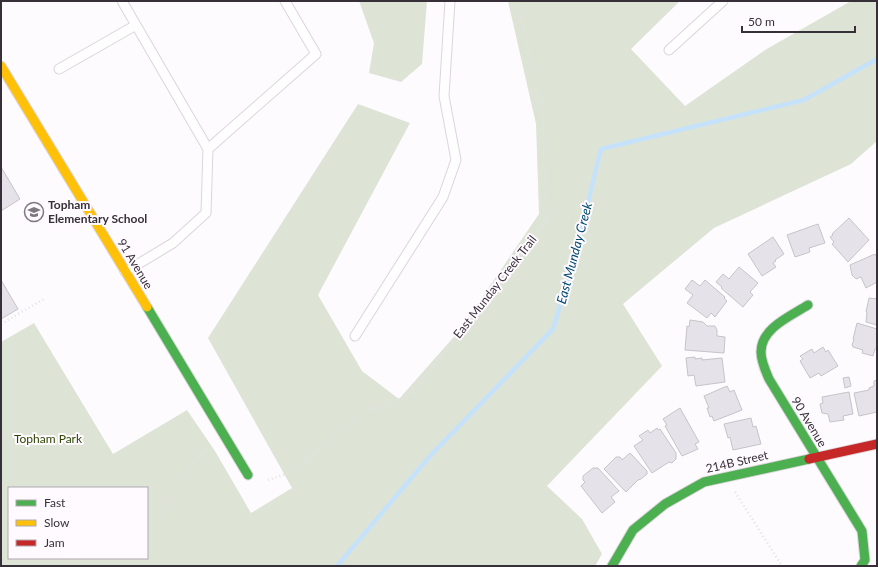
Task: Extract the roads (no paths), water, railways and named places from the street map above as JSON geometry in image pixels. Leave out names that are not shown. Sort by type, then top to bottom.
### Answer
[{"type":"street","name":"91 Avenue","points":[[1,66],[248,475]]},
{"type":"street","name":"90 Avenue","points":[[808,305],[774,327],[762,342],[760,352],[761,361],[769,379],[862,531],[865,560],[861,566]]},
{"type":"street","name":"214B Street","points":[[612,566],[633,530],[665,504],[704,482],[816,456],[877,444]]},
{"type":"lane","points":[[122,1],[208,150],[206,213],[173,243],[125,272]]},
{"type":"lane","points":[[208,150],[316,54],[285,1]]},
{"type":"lane","points":[[355,336],[443,197],[456,160],[444,96],[450,1]]},
{"type":"lane","points":[[669,50],[723,1]]},
{"type":"lane","points":[[59,70],[136,25]]},
{"type":"waterway","name":"East Munday Creek","points":[[337,566],[430,456],[553,329],[575,255],[601,149],[804,100],[877,59]]},
{"type":"place","name":"Topham Elementary School","points":[[34,212]]},
{"type":"park label","name":"Topham Park","points":[[48,439]]}]
